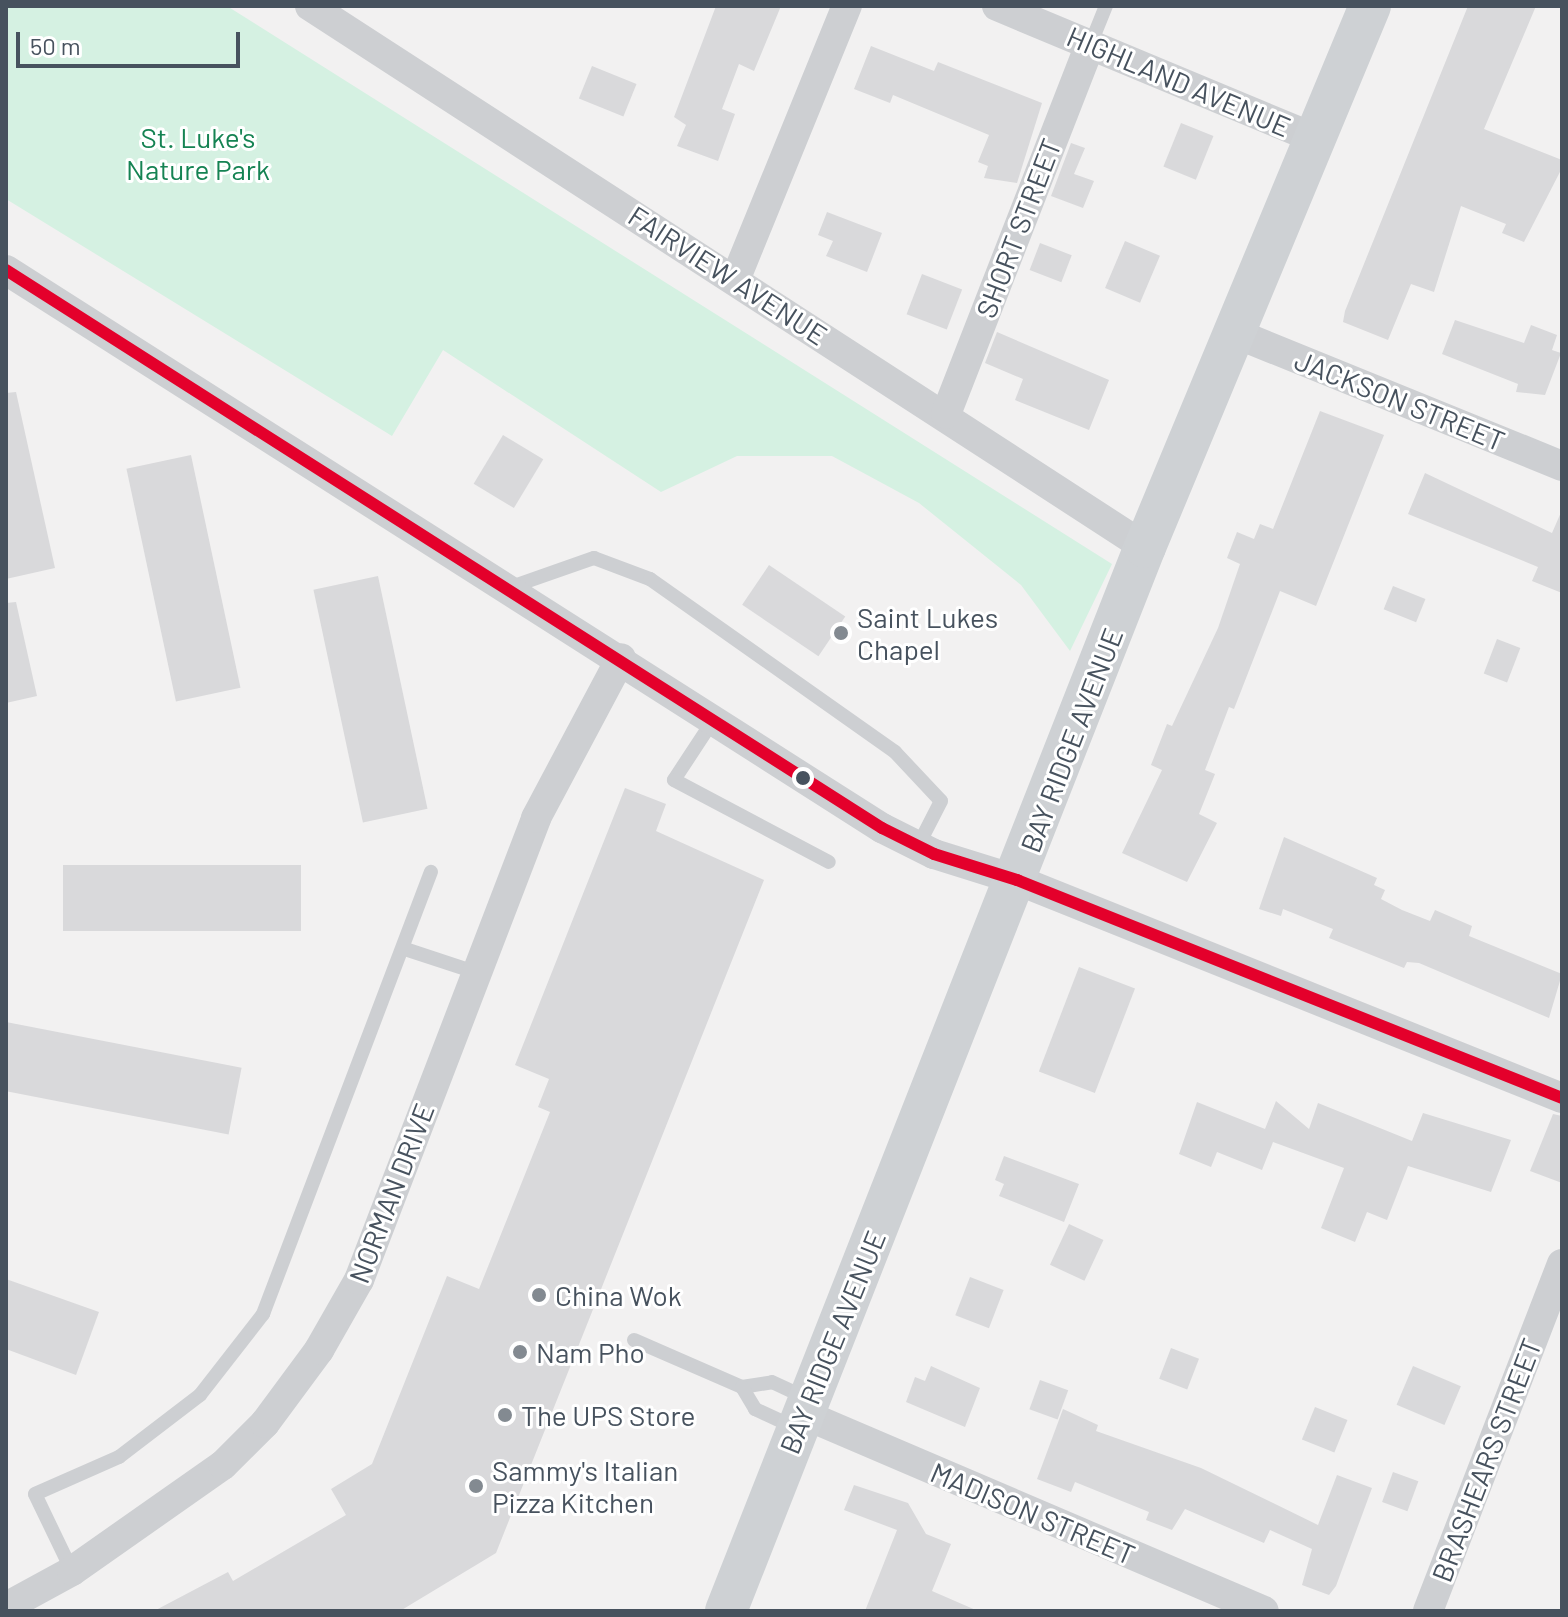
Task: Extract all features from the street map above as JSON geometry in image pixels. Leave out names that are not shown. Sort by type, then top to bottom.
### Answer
[{"type":"main road","name":"BAY RIDGE AVENUE","points":[[726,1611],[1017,880],[1145,547],[1237,334],[1370,6]]},
{"type":"street","name":"FAIRVIEW AVENUE","points":[[310,6],[946,414],[1145,547]]},
{"type":"street","points":[[735,280],[847,6]]},
{"type":"street","name":"HIGHLAND AVENUE","points":[[997,6],[1316,139]]},
{"type":"street","name":"SHORT STREET","points":[[946,414],[1091,43]]},
{"type":"street","points":[[6,270],[918,846],[1017,880],[1562,1098]]},
{"type":"street","name":"JACKSON STREET","points":[[1237,334],[1562,466]]},
{"type":"street","name":"NORMAN DRIVE","points":[[6,1607],[72,1571],[223,1465],[265,1423],[319,1350],[359,1280],[475,972],[561,763],[621,658]]},
{"type":"street","name":"BRASHEARS STREET","points":[[1428,1611],[1562,1264]]},
{"type":"street","name":"MADISON STREET","points":[[803,1414],[1264,1611]]},
{"type":"lane","points":[[1091,43],[1106,6]]},
{"type":"lane","points":[[511,587],[594,558],[650,579],[895,752],[941,801],[918,846]]},
{"type":"lane","points":[[715,718],[674,780],[829,862]]},
{"type":"lane","points":[[72,1571],[35,1494],[119,1457],[200,1395],[263,1314],[405,949],[431,872]]},
{"type":"lane","points":[[405,949],[475,972]]},
{"type":"lane","points":[[634,1340],[742,1387],[772,1382],[803,1414]]},
{"type":"lane","points":[[742,1387],[755,1409],[803,1414]]},
{"type":"green space","name":"St. Luke's Nature Park","points":[[6,6],[227,6],[1112,564],[1070,651],[1021,585],[919,503],[832,456],[737,456],[661,492],[443,350],[392,436],[6,199]]},
{"type":"building","points":[[716,6],[781,6],[754,71],[739,64],[722,109],[735,114],[718,161],[677,146],[686,125],[674,117]]},
{"type":"building","points":[[1468,6],[1536,6],[1484,129],[1562,160],[1562,168],[1524,242],[1502,233],[1506,224],[1461,206],[1434,292],[1411,284],[1388,340],[1343,322],[1345,311]]},
{"type":"building","points":[[871,46],[934,71],[938,62],[1042,103],[1017,183],[984,178],[988,166],[978,162],[989,135],[893,95],[890,103],[854,89]]},
{"type":"building","points":[[592,66],[637,84],[623,116],[579,98]]},
{"type":"building","points":[[1181,123],[1213,136],[1196,180],[1163,167]]},
{"type":"building","points":[[1071,143],[1085,148],[1074,174],[1094,181],[1083,208],[1051,196]]},
{"type":"building","points":[[827,212],[882,233],[867,272],[826,256],[833,241],[818,235]]},
{"type":"building","points":[[1125,241],[1160,256],[1140,303],[1105,288]]},
{"type":"building","points":[[1040,243],[1072,255],[1061,282],[1030,270]]},
{"type":"building","points":[[922,274],[962,289],[947,330],[907,314]]},
{"type":"building","points":[[1455,320],[1524,343],[1531,325],[1557,335],[1552,350],[1561,353],[1545,395],[1516,392],[1518,384],[1442,354]]},
{"type":"building","points":[[997,332],[1109,380],[1089,430],[1015,400],[1023,379],[985,363]]},
{"type":"building","points":[[16,392],[55,568],[6,579],[6,393]]},
{"type":"building","points":[[1320,411],[1384,435],[1316,606],[1280,591],[1234,709],[1229,707],[1205,770],[1215,774],[1199,814],[1217,823],[1187,882],[1122,853],[1162,770],[1151,765],[1167,724],[1172,726],[1218,628],[1240,564],[1227,558],[1237,532],[1254,539],[1260,524],[1273,529]]},
{"type":"building","points":[[503,435],[543,459],[514,508],[474,484]]},
{"type":"building","points":[[191,455],[240,688],[176,702],[126,469]]},
{"type":"building","points":[[1425,473],[1552,533],[1562,510],[1562,593],[1532,581],[1538,567],[1408,514]]},
{"type":"building","points":[[769,565],[845,616],[818,656],[742,605]]},
{"type":"building","points":[[378,576],[427,809],[363,823],[313,590]]},
{"type":"building","points":[[1393,586],[1425,599],[1416,622],[1384,609]]},
{"type":"building","points":[[16,602],[37,696],[6,703],[6,603]]},
{"type":"building","points":[[1497,639],[1520,648],[1507,683],[1484,674]]},
{"type":"building","points":[[625,788],[666,804],[656,831],[764,880],[496,1553],[400,1611],[154,1611],[228,1572],[233,1581],[346,1515],[331,1489],[372,1464],[447,1276],[479,1289],[550,1112],[538,1107],[549,1079],[515,1065]]},
{"type":"building","points":[[1284,837],[1377,878],[1374,885],[1385,890],[1381,899],[1402,910],[1430,921],[1435,910],[1472,926],[1469,936],[1562,974],[1549,1018],[1419,963],[1407,962],[1404,968],[1329,938],[1333,929],[1283,909],[1281,916],[1259,909]]},
{"type":"building","points":[[63,865],[301,865],[301,931],[63,931]]},
{"type":"building","points":[[1079,967],[1135,989],[1095,1093],[1039,1072]]},
{"type":"building","points":[[6,1022],[242,1068],[229,1135],[6,1091]]},
{"type":"building","points":[[1276,1101],[1309,1129],[1318,1103],[1412,1141],[1423,1113],[1511,1140],[1491,1192],[1408,1166],[1387,1220],[1367,1212],[1355,1242],[1321,1228],[1344,1168],[1273,1142],[1262,1170],[1217,1152],[1211,1167],[1179,1154],[1197,1102],[1265,1129]]},
{"type":"building","points":[[1553,1114],[1562,1116],[1562,1183],[1530,1171]]},
{"type":"building","points":[[1004,1156],[1079,1184],[1064,1222],[999,1196],[1004,1184],[995,1180]]},
{"type":"building","points":[[1069,1224],[1103,1240],[1084,1281],[1050,1265]]},
{"type":"building","points":[[970,1277],[1004,1290],[989,1328],[955,1315]]},
{"type":"building","points":[[6,1279],[99,1312],[76,1375],[6,1349]]},
{"type":"building","points":[[1171,1348],[1199,1359],[1187,1390],[1159,1379]]},
{"type":"building","points":[[931,1366],[980,1388],[965,1427],[906,1402],[915,1377],[925,1381]]},
{"type":"building","points":[[1413,1366],[1461,1386],[1444,1425],[1397,1405]]},
{"type":"building","points":[[1040,1380],[1068,1390],[1058,1419],[1029,1409]]},
{"type":"building","points":[[1315,1407],[1347,1420],[1334,1453],[1302,1439]]},
{"type":"building","points":[[1063,1409],[1098,1425],[1096,1431],[1201,1468],[1318,1525],[1337,1475],[1372,1488],[1336,1586],[1329,1595],[1302,1585],[1312,1549],[1270,1530],[1264,1543],[1185,1509],[1172,1530],[1146,1520],[1149,1512],[1075,1482],[1071,1492],[1037,1479]]},
{"type":"building","points":[[1393,1472],[1418,1481],[1407,1511],[1382,1502]]},
{"type":"building","points":[[854,1485],[908,1503],[926,1534],[951,1544],[932,1591],[978,1611],[865,1611],[897,1530],[844,1510]]},
{"type":"transit line","points":[[6,270],[882,828],[934,854],[1017,880],[1562,1098]]},
{"type":"place","name":"Saint Lukes Chapel","points":[[841,633]]},
{"type":"place","name":"China Wok","points":[[539,1295]]},
{"type":"place","name":"Nam Pho","points":[[520,1352]]},
{"type":"place","name":"The UPS Store","points":[[505,1415]]},
{"type":"place","name":"Sammy's Italian Pizza Kitchen","points":[[476,1486]]}]
